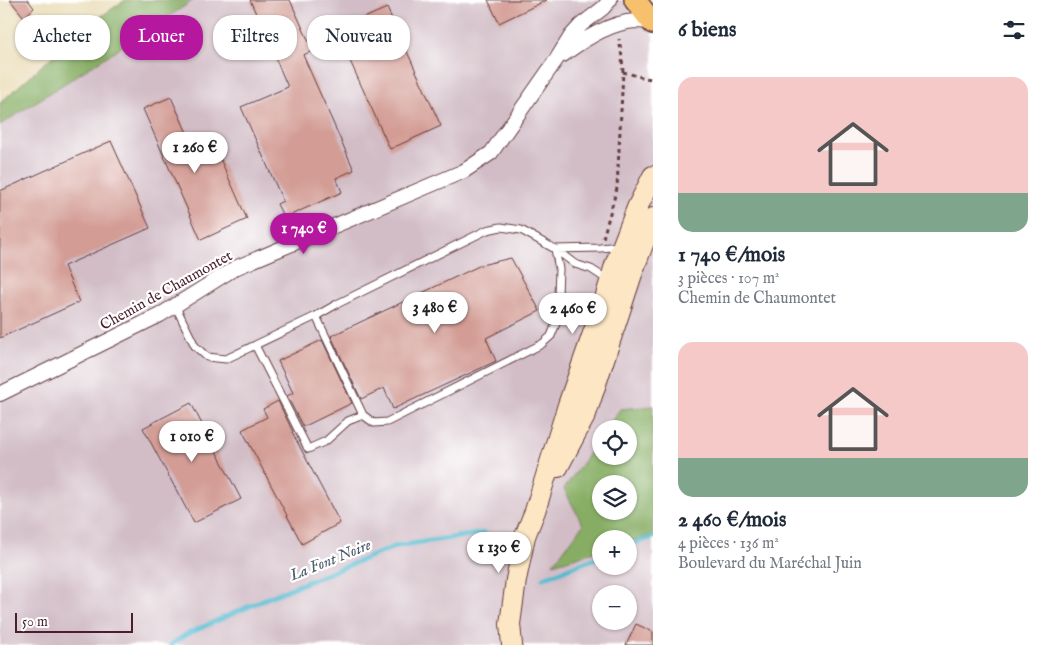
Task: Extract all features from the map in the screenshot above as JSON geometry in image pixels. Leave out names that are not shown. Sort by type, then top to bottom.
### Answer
[{"type":"main road","points":[[635,0],[652,23]]},
{"type":"main road","points":[[512,645],[510,624],[525,536],[535,511],[610,281],[637,208],[653,176]]},
{"type":"main road","points":[[535,511],[586,414],[633,271],[653,218]]},
{"type":"street","name":"Chemin de Chaumontet","points":[[0,394],[160,315],[235,268],[464,171],[491,153],[571,36],[610,0]]},
{"type":"street","name":"Chemin de Chaumontet","points":[[556,60],[580,42],[615,25],[636,21],[652,23]]},
{"type":"lane","points":[[175,305],[195,346],[207,357],[226,359],[487,230],[501,227],[521,230],[555,249],[575,264],[591,270],[610,281]]},
{"type":"lane","points":[[555,249],[623,246]]},
{"type":"lane","points":[[316,316],[363,415],[374,423],[387,422],[542,344],[551,336],[557,321],[559,269],[555,249]]},
{"type":"lane","points":[[255,345],[308,450],[326,441],[348,421],[363,415]]},
{"type":"path","points":[[623,72],[653,79]]},
{"type":"shaded area","points":[[194,0],[653,0],[653,645],[0,645],[0,125],[101,60],[110,60],[110,54],[120,48],[120,60],[203,60],[203,15],[171,15]]},
{"type":"green space","points":[[125,0],[194,0],[171,15],[120,15],[120,48],[110,54],[110,15],[103,15]]},
{"type":"green space","points":[[48,60],[101,60],[0,125],[0,103]]},
{"type":"green space","points":[[653,406],[653,535],[637,540],[637,530],[592,530],[592,553],[553,564],[583,525],[564,489],[592,449],[592,465],[637,465],[637,420],[612,420],[620,409]]},
{"type":"building","points":[[10,0],[28,0],[34,8],[26,15],[22,15]]},
{"type":"building","points":[[250,0],[290,0],[297,15],[257,15]]},
{"type":"building","points":[[488,0],[547,0],[499,23]]},
{"type":"building","points":[[387,8],[390,15],[371,15]]},
{"type":"building","points":[[297,16],[307,38],[307,53],[303,55],[354,170],[336,178],[342,192],[284,218],[277,204],[283,201],[241,107],[288,87],[276,60],[297,60]]},
{"type":"building","points":[[410,58],[441,126],[390,149],[350,60],[410,60]]},
{"type":"building","points":[[171,97],[200,162],[218,154],[247,219],[201,240],[143,109]]},
{"type":"building","points":[[111,141],[150,228],[64,266],[79,302],[0,338],[0,191]]},
{"type":"building","points":[[511,258],[540,311],[486,338],[496,361],[393,409],[384,388],[361,399],[331,336],[481,265]]},
{"type":"building","points":[[322,340],[352,403],[303,427],[287,396],[293,393],[278,361]]},
{"type":"building","points":[[278,401],[292,432],[340,523],[302,544],[242,430],[267,417],[263,409]]},
{"type":"building","points":[[191,403],[241,499],[194,523],[143,428]]},
{"type":"building","points":[[637,624],[653,632],[653,645],[626,645],[633,630],[637,630]]},
{"type":"waterway","name":"La Font Noire","points":[[171,645],[185,635],[272,596],[397,546],[484,533],[489,557]]},
{"type":"waterway","name":"La Font Noire","points":[[637,542],[653,537]]},
{"type":"waterway","name":"La Font Noire","points":[[543,578],[592,559]]}]
